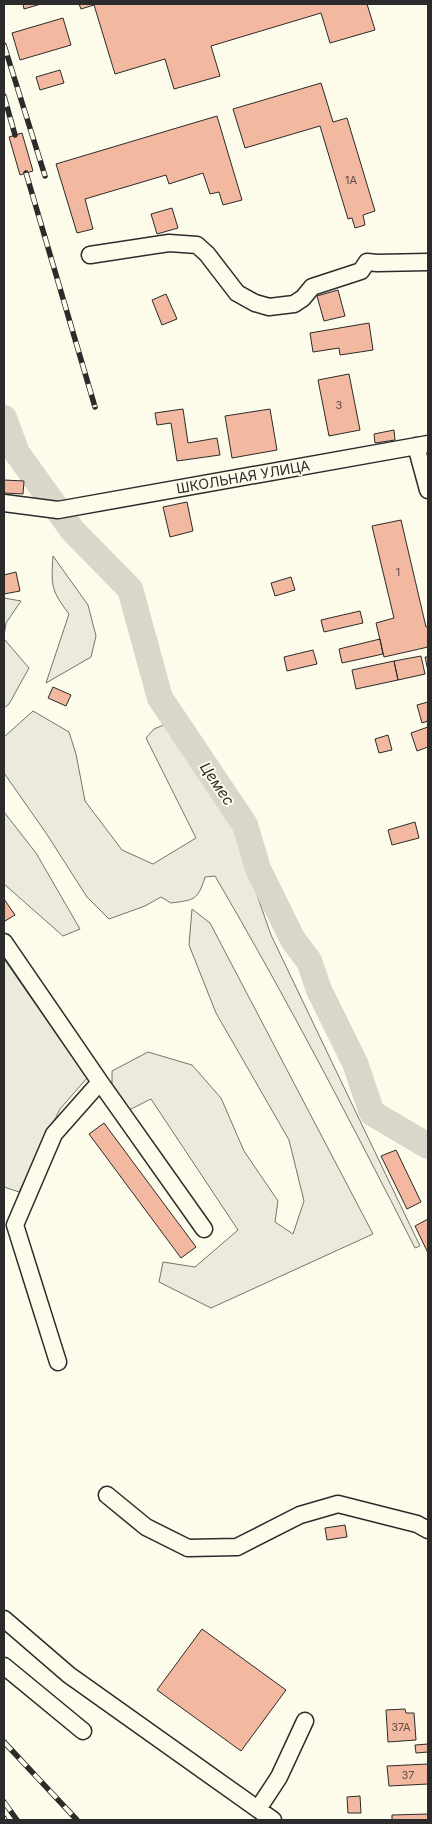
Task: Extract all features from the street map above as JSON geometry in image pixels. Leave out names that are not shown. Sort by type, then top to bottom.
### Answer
[{"type":"street","points":[[90,255],[169,243],[197,245],[207,254],[237,293],[255,303],[269,307],[294,304],[303,298],[312,287],[361,271],[367,262],[428,262]]},
{"type":"street","points":[[422,445],[428,490]]},
{"type":"street","name":"ШКОЛЬНАЯ УЛИЦА","points":[[4,503],[58,510],[422,445]]},
{"type":"street","points":[[4,942],[204,1229]]},
{"type":"street","points":[[58,1362],[15,1225],[54,1134],[100,1082]]},
{"type":"street","points":[[107,1495],[146,1527],[188,1548],[237,1547],[300,1515],[338,1504],[417,1524],[428,1530]]},
{"type":"street","points":[[4,1619],[69,1676],[274,1820]]},
{"type":"street","points":[[4,1666],[83,1731]]},
{"type":"street","points":[[258,1809],[279,1777],[305,1721]]},
{"type":"shaded area","points":[[53,556],[88,605],[96,636],[91,657],[46,683],[69,614],[59,599],[52,581]]},
{"type":"shaded area","points":[[4,598],[21,601],[6,623],[4,636]]},
{"type":"shaded area","points":[[4,639],[29,668],[9,704],[4,708]]},
{"type":"shaded area","points":[[33,711],[69,732],[76,754],[85,801],[122,850],[153,864],[196,838],[146,738],[154,729],[171,722],[238,829],[255,889],[271,935],[420,1246],[415,1248],[318,1060],[215,876],[205,877],[200,891],[190,900],[171,903],[161,897],[145,906],[109,919],[87,897],[46,833],[4,773],[4,737]]},
{"type":"shaded area","points":[[4,812],[36,853],[80,929],[63,936],[4,884]]},
{"type":"shaded area","points":[[192,909],[210,923],[373,1234],[211,1308],[159,1282],[163,1262],[195,1267],[238,1230],[151,1099],[129,1110],[112,1084],[112,1071],[148,1052],[192,1065],[221,1098],[244,1151],[278,1201],[275,1222],[293,1234],[304,1201],[289,1140],[216,1013],[189,945]]},
{"type":"shaded area","points":[[4,959],[87,1078],[60,1109],[19,1192],[4,1187]]},
{"type":"building","points":[[23,4],[41,4],[24,9]]},
{"type":"building","points":[[79,4],[367,4],[375,30],[330,43],[321,13],[211,46],[220,76],[174,89],[165,59],[115,74],[94,5],[81,9]]},
{"type":"building","points":[[63,18],[71,45],[20,60],[12,33]]},
{"type":"building","points":[[60,70],[64,83],[40,90],[36,77]]},
{"type":"building","points":[[321,83],[333,122],[347,118],[375,211],[363,215],[365,225],[355,228],[352,218],[348,219],[320,126],[245,148],[233,109]]},
{"type":"building","points":[[217,116],[242,200],[223,205],[219,192],[210,194],[203,173],[169,184],[166,175],[85,199],[93,229],[77,233],[56,164]]},
{"type":"building","points":[[22,133],[33,171],[20,175],[9,137]]},
{"type":"building","points":[[172,208],[178,228],[157,234],[151,214]]},
{"type":"building","points":[[338,290],[345,316],[324,321],[317,296]]},
{"type":"building","points":[[166,294],[177,319],[162,325],[152,300]]},
{"type":"building","points":[[369,323],[373,350],[340,355],[339,348],[313,352],[310,333]]},
{"type":"building","points":[[349,374],[360,430],[329,436],[318,380]]},
{"type":"building","points":[[183,409],[188,443],[217,438],[220,455],[177,461],[171,423],[157,425],[155,413]]},
{"type":"building","points":[[270,409],[277,450],[232,458],[225,416]]},
{"type":"building","points":[[394,430],[395,440],[375,443],[374,434]]},
{"type":"building","points":[[4,480],[24,481],[23,494],[4,493]]},
{"type":"building","points":[[187,502],[193,531],[170,537],[163,507]]},
{"type":"building","points":[[401,520],[426,627],[428,626],[428,647],[384,657],[376,623],[394,618],[372,526]]},
{"type":"building","points":[[16,572],[20,591],[4,594],[4,575]]},
{"type":"building","points":[[291,577],[295,590],[275,596],[271,583]]},
{"type":"building","points":[[360,611],[363,623],[324,632],[321,620]]},
{"type":"building","points":[[380,639],[383,654],[342,663],[339,649]]},
{"type":"building","points":[[313,650],[317,664],[287,671],[284,657]]},
{"type":"building","points":[[421,656],[425,674],[398,680],[394,661]]},
{"type":"building","points":[[425,657],[428,657],[428,671]]},
{"type":"building","points":[[394,661],[398,680],[356,689],[352,670]]},
{"type":"building","points":[[53,687],[71,695],[66,706],[48,698]]},
{"type":"building","points":[[428,702],[428,721],[422,723],[417,705]]},
{"type":"building","points":[[428,727],[428,747],[417,751],[411,733]]},
{"type":"building","points":[[388,735],[392,750],[379,753],[375,739]]},
{"type":"building","points":[[415,822],[419,838],[392,845],[388,830]]},
{"type":"building","points":[[4,899],[15,915],[5,921],[4,919]]},
{"type":"building","points":[[104,1123],[196,1247],[181,1258],[89,1134]]},
{"type":"building","points":[[396,1150],[421,1202],[407,1209],[381,1156]]},
{"type":"building","points":[[428,1219],[428,1253],[415,1226]]},
{"type":"building","points":[[345,1525],[347,1537],[327,1540],[325,1528]]},
{"type":"building","points":[[202,1629],[286,1690],[241,1751],[157,1690]]},
{"type":"building","points":[[405,1709],[406,1713],[414,1713],[416,1740],[388,1742],[386,1710]]},
{"type":"building","points":[[428,1744],[428,1752],[416,1753],[415,1745]]},
{"type":"building","points":[[428,1764],[428,1784],[389,1786],[387,1766]]},
{"type":"building","points":[[360,1796],[361,1813],[348,1813],[347,1797]]},
{"type":"building","points":[[428,1814],[428,1820],[392,1820],[392,1815]]},
{"type":"waterway","name":"Цемес","points":[[4,418],[17,453],[73,531],[130,589],[160,698],[245,825],[258,869],[293,940],[309,961],[319,990],[355,1063],[372,1113],[428,1146]]},
{"type":"railway","points":[[4,45],[45,176]]},
{"type":"railway","points":[[4,96],[15,135]]},
{"type":"railway","points":[[26,173],[95,407]]},
{"type":"railway","points":[[4,1742],[77,1820]]},
{"type":"railway","points":[[4,1802],[17,1820]]}]
